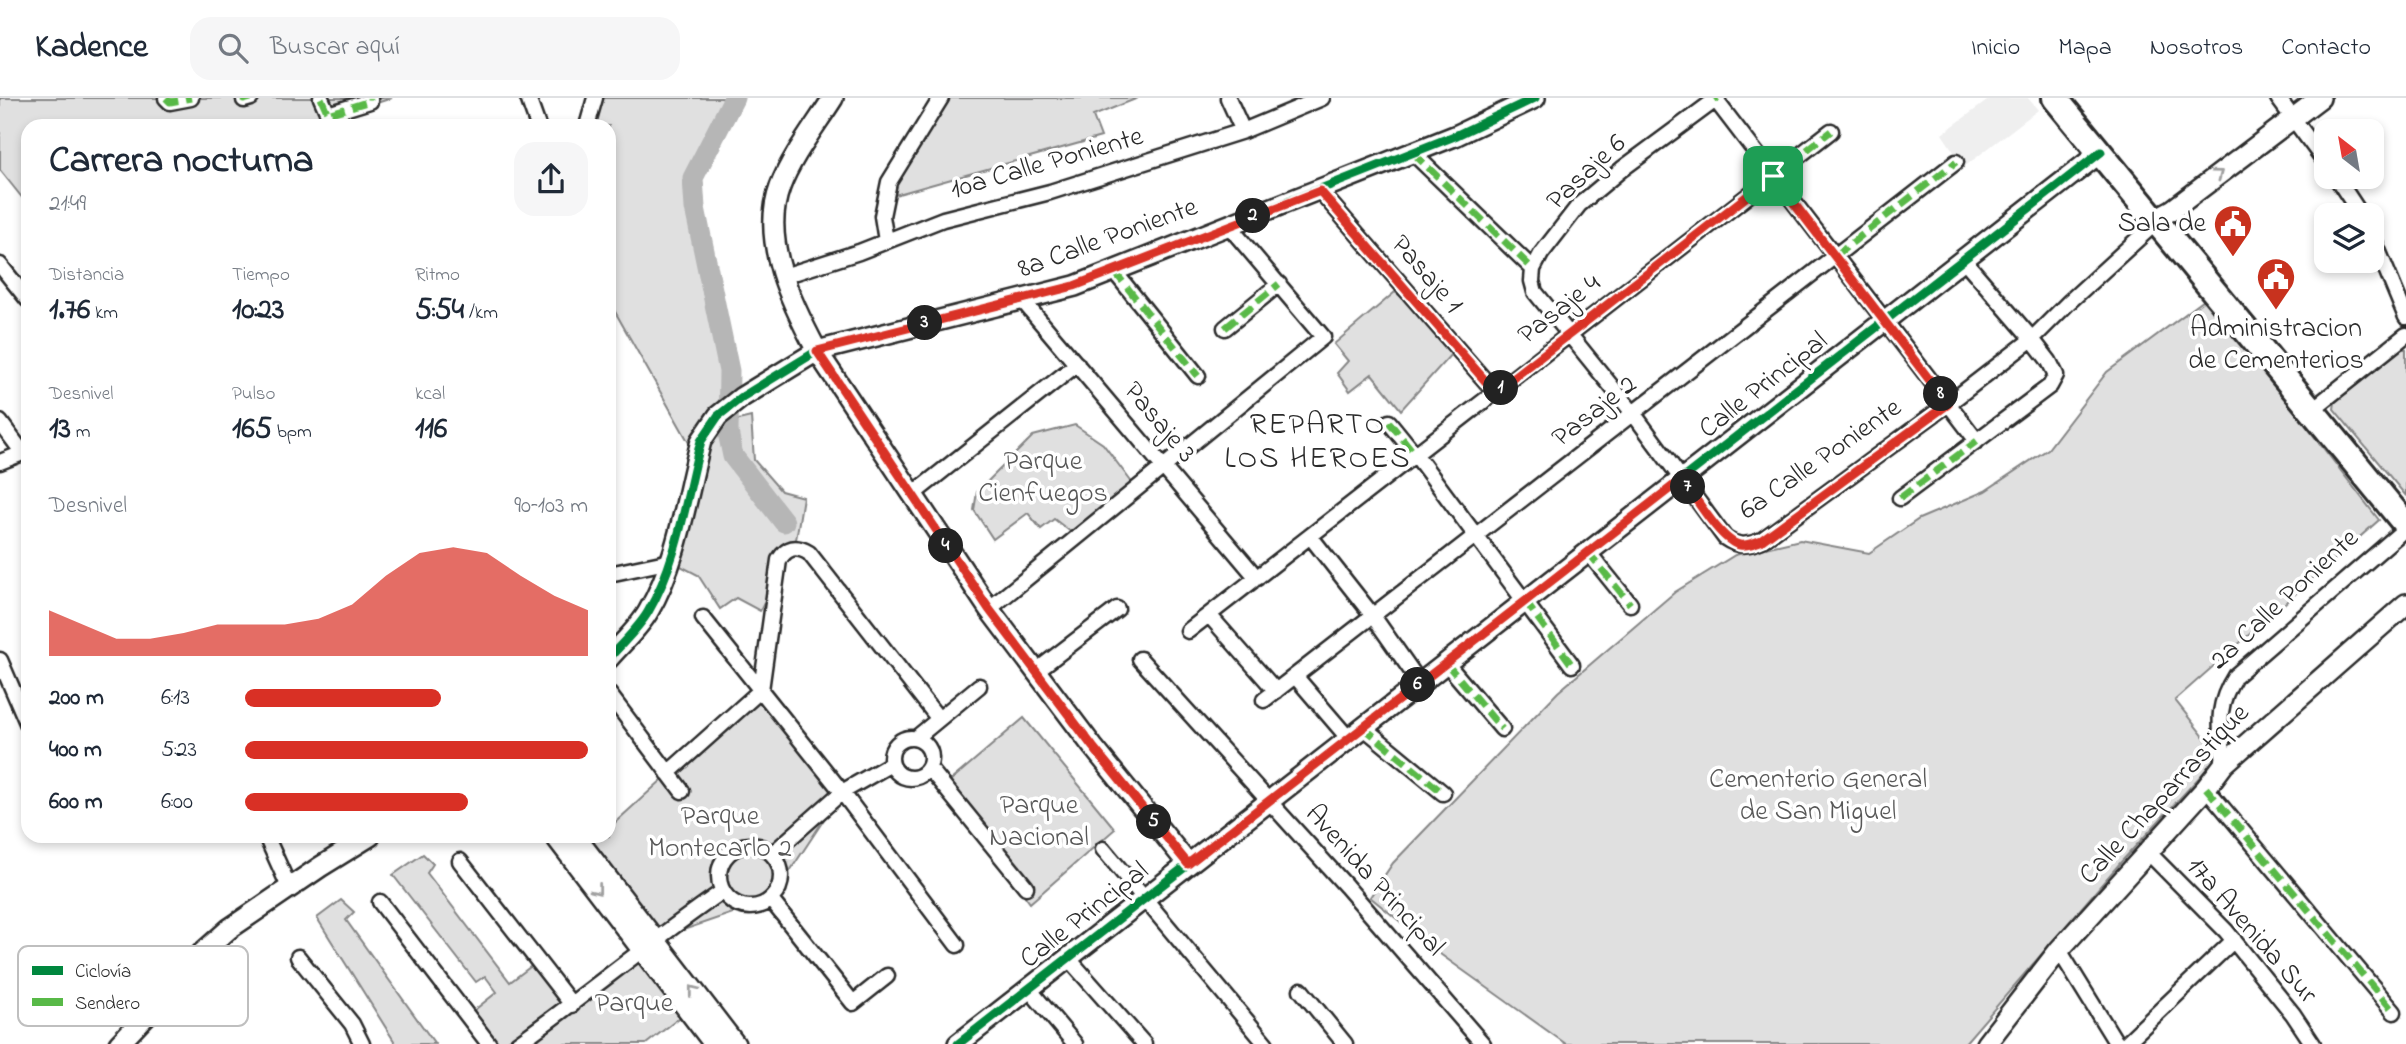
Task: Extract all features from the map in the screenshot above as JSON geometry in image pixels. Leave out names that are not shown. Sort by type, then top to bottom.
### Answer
[{"type":"highway","points":[[2055,98],[2159,217],[2317,407],[2406,525]]},
{"type":"highway","points":[[2067,98],[2159,217]]},
{"type":"highway","points":[[2317,407],[2406,503]]},
{"type":"street","points":[[166,98],[170,103],[191,98]]},
{"type":"street","points":[[244,98],[251,98]]},
{"type":"street","points":[[321,98],[328,114],[370,101],[370,98]]},
{"type":"street","points":[[528,98],[536,119]]},
{"type":"street","points":[[589,119],[595,98]]},
{"type":"street","points":[[833,98],[780,185],[773,223],[784,276],[797,312],[817,351],[989,609],[1093,747],[1188,864]]},
{"type":"street","points":[[886,241],[882,216],[889,182],[941,98]]},
{"type":"street","points":[[1228,98],[1243,131]]},
{"type":"street","name":"10a Calle Poniente","points":[[784,276],[943,219],[1049,192],[1243,131],[1322,98]]},
{"type":"street","name":"8a Calle Poniente","points":[[616,649],[647,615],[659,592],[670,561],[701,441],[718,416],[742,397],[817,351],[1074,286],[1320,191],[1468,130],[1535,98]]},
{"type":"street","points":[[2278,98],[2314,146]]},
{"type":"street","name":"6a Calle Poniente","points":[[1682,479],[1725,538],[1741,545],[1752,545],[1762,540],[2032,339],[2159,217],[2319,98]]},
{"type":"street","points":[[1716,99],[1977,441]]},
{"type":"street","name":"Pasaje 6","points":[[1533,269],[1541,254],[1579,205],[1622,169],[1716,99]]},
{"type":"street","name":"Pasaje 4","points":[[1188,631],[1831,131]]},
{"type":"street","name":"Calle Principal","points":[[958,1044],[2101,152]]},
{"type":"street","points":[[1413,153],[1533,269],[1535,292],[1633,413],[1682,479]]},
{"type":"street","name":"Pasaje 2","points":[[1209,615],[1270,696],[1956,162]]},
{"type":"street","name":"Pasaje 1","points":[[1320,191],[1495,392]]},
{"type":"street","points":[[989,609],[1323,337],[1229,226]]},
{"type":"street","points":[[1900,498],[2050,386],[2056,375],[2032,339],[1963,259]]},
{"type":"street","points":[[2384,264],[2406,317]]},
{"type":"street","points":[[0,265],[21,291]]},
{"type":"street","points":[[1114,271],[1198,376]]},
{"type":"street","points":[[1225,328],[1279,284]]},
{"type":"street","name":"Pasaje 3","points":[[1023,301],[1257,578]]},
{"type":"street","points":[[2317,407],[2406,335]]},
{"type":"street","points":[[912,495],[1077,364]]},
{"type":"street","points":[[0,422],[21,446]]},
{"type":"street","points":[[1389,422],[1572,666]]},
{"type":"street","points":[[0,463],[21,454]]},
{"type":"street","name":"2a Calle Poniente","points":[[2224,764],[2220,711],[2224,694],[2235,676],[2406,525]]},
{"type":"street","points":[[1310,536],[1373,615],[1420,683]]},
{"type":"street","points":[[668,772],[761,690],[779,560],[790,548],[800,548],[809,553],[938,718]]},
{"type":"street","points":[[1588,552],[1630,604]]},
{"type":"street","points":[[616,573],[670,561]]},
{"type":"street","name":"Calle Chaparrastique","points":[[1986,1044],[2059,950],[2206,788],[2224,764],[2406,604]]},
{"type":"street","points":[[1036,671],[1117,609]]},
{"type":"street","points":[[704,618],[842,792],[957,945]]},
{"type":"street","name":"Avenida Principal","points":[[1140,659],[1270,801],[1480,1043]]},
{"type":"street","points":[[0,660],[21,709]]},
{"type":"street","points":[[1446,663],[1502,729]]},
{"type":"street","points":[[1294,677],[1356,733],[1443,793]]},
{"type":"street","points":[[916,738],[979,686]]},
{"type":"street","points":[[616,703],[682,791]]},
{"type":"street","points":[[908,737],[916,738],[928,744],[932,756],[930,768],[921,777],[909,779],[898,774],[891,764],[891,755],[900,741],[908,737]]},
{"type":"street","points":[[772,854],[842,792],[891,764]]},
{"type":"street","points":[[930,768],[1026,887]]},
{"type":"street","points":[[2206,788],[2394,1012]]},
{"type":"street","points":[[269,843],[289,887]]},
{"type":"street","points":[[210,946],[229,929],[289,887],[359,843]]},
{"type":"street","points":[[563,843],[584,860],[723,1042]]},
{"type":"street","points":[[578,843],[584,860]]},
{"type":"street","points":[[745,846],[755,846],[772,854],[781,872],[777,892],[763,905],[745,907],[736,904],[723,891],[719,872],[728,855],[745,846]]},
{"type":"street","points":[[1103,849],[1266,1044]]},
{"type":"street","name":"17a Avenida Sur","points":[[2148,852],[2234,940],[2293,1014],[2313,1044]]},
{"type":"street","points":[[460,861],[572,1004]]},
{"type":"street","points":[[517,1044],[648,944],[723,891]]},
{"type":"street","points":[[771,900],[853,1003],[887,976]]},
{"type":"street","points":[[380,902],[489,1044]]},
{"type":"street","points":[[2125,1044],[2234,940]]},
{"type":"street","points":[[2059,950],[2117,1044]]},
{"type":"street","points":[[298,957],[352,1024],[362,1044]]},
{"type":"street","points":[[1068,958],[1144,1044]]},
{"type":"street","points":[[1029,989],[1075,1044]]},
{"type":"street","points":[[1301,990],[1345,1044]]},
{"type":"street","points":[[119,1044],[136,1026]]},
{"type":"shaded area","points":[[1991,98],[2028,98],[2038,110],[1964,167],[1942,134]]},
{"type":"green space","points":[[0,98],[392,98],[328,119],[21,119],[21,196],[0,170]]},
{"type":"green space","points":[[593,98],[735,98],[693,178],[729,371],[714,426],[751,417],[754,460],[781,491],[803,497],[796,540],[760,611],[736,598],[720,609],[698,575],[671,561],[697,457],[616,313],[616,119],[589,119]]},
{"type":"green space","points":[[942,98],[1138,98],[1093,116],[1101,137],[884,198]]},
{"type":"green space","points":[[1395,292],[1418,310],[1453,352],[1401,410],[1372,374],[1350,391],[1337,373],[1348,361],[1334,344]]},
{"type":"green space","name":"Cementerio General de San Miguel","points":[[2207,298],[2379,520],[2175,700],[2219,756],[2121,862],[1964,1044],[1566,1044],[1440,954],[1370,897],[1393,863],[1558,692],[1675,592],[1735,555],[1800,540],[1869,553],[1919,519],[1985,491],[2048,449],[2107,372]]},
{"type":"green space","points":[[2402,349],[2406,349],[2406,496],[2334,409],[2335,402]]},
{"type":"green space","name":"Parque Cienfuegos","points":[[1075,425],[1103,444],[1136,488],[1076,536],[1054,519],[1041,529],[1028,513],[993,539],[974,510],[977,492],[1033,436]]},
{"type":"green space","name":"Parque Montecarlo 2","points":[[761,690],[842,792],[771,900],[654,940],[592,843],[616,843],[616,822]]},
{"type":"green space","name":"Parque Nacional","points":[[1024,718],[1115,829],[1030,903],[944,786]]},
{"type":"green space","name":"Parque","points":[[423,854],[433,864],[427,873],[510,982],[538,961],[564,1008],[642,949],[683,1015],[646,1044],[539,1044],[537,1031],[517,1044],[489,1044],[467,1016],[497,992],[485,976],[476,982],[393,875]]},
{"type":"green space","points":[[341,900],[354,912],[346,920],[435,1044],[396,1044],[317,918]]},
{"type":"waterway","points":[[734,98],[693,178],[695,208],[729,371],[728,432],[733,456],[784,522]]},
{"type":"marked path","points":[[166,98],[170,102],[191,98]]},
{"type":"marked path","points":[[244,98],[251,98]]},
{"type":"marked path","points":[[321,98],[328,114],[370,101],[370,98]]},
{"type":"marked path","points":[[1774,176],[1831,131]]},
{"type":"marked path","points":[[1413,153],[1533,269]]},
{"type":"marked path","points":[[1835,256],[1956,162]]},
{"type":"marked path","points":[[1114,271],[1198,376]]},
{"type":"marked path","points":[[1225,328],[1279,284]]},
{"type":"marked path","points":[[1389,422],[1415,454]]},
{"type":"marked path","points":[[1900,498],[1977,441]]},
{"type":"marked path","points":[[1588,552],[1630,604]]},
{"type":"marked path","points":[[1525,601],[1572,665]]},
{"type":"marked path","points":[[1446,663],[1502,729]]},
{"type":"marked path","points":[[1363,727],[1443,793]]},
{"type":"marked path","points":[[2206,788],[2394,1012]]},
{"type":"cycle path","points":[[616,650],[648,612],[667,572],[701,441],[718,416],[742,397],[817,351],[1075,286],[1457,135],[1535,98]]},
{"type":"cycle path","points":[[958,1044],[2101,152]]},
{"type":"place","name":"Sala de","points":[[2233,258]]},
{"type":"place","name":"Administracion de Cementerios","points":[[2276,311]]},
{"type":"district","name":"REPARTO LOS HEROES","points":[[1318,443]]},
{"type":"route","points":[[1773,176],[1948,404],[1752,545],[1732,543],[1725,538],[1682,479],[1188,864],[1093,747],[989,609],[817,351],[1074,286],[1320,191],[1495,392],[1773,176]]}]
